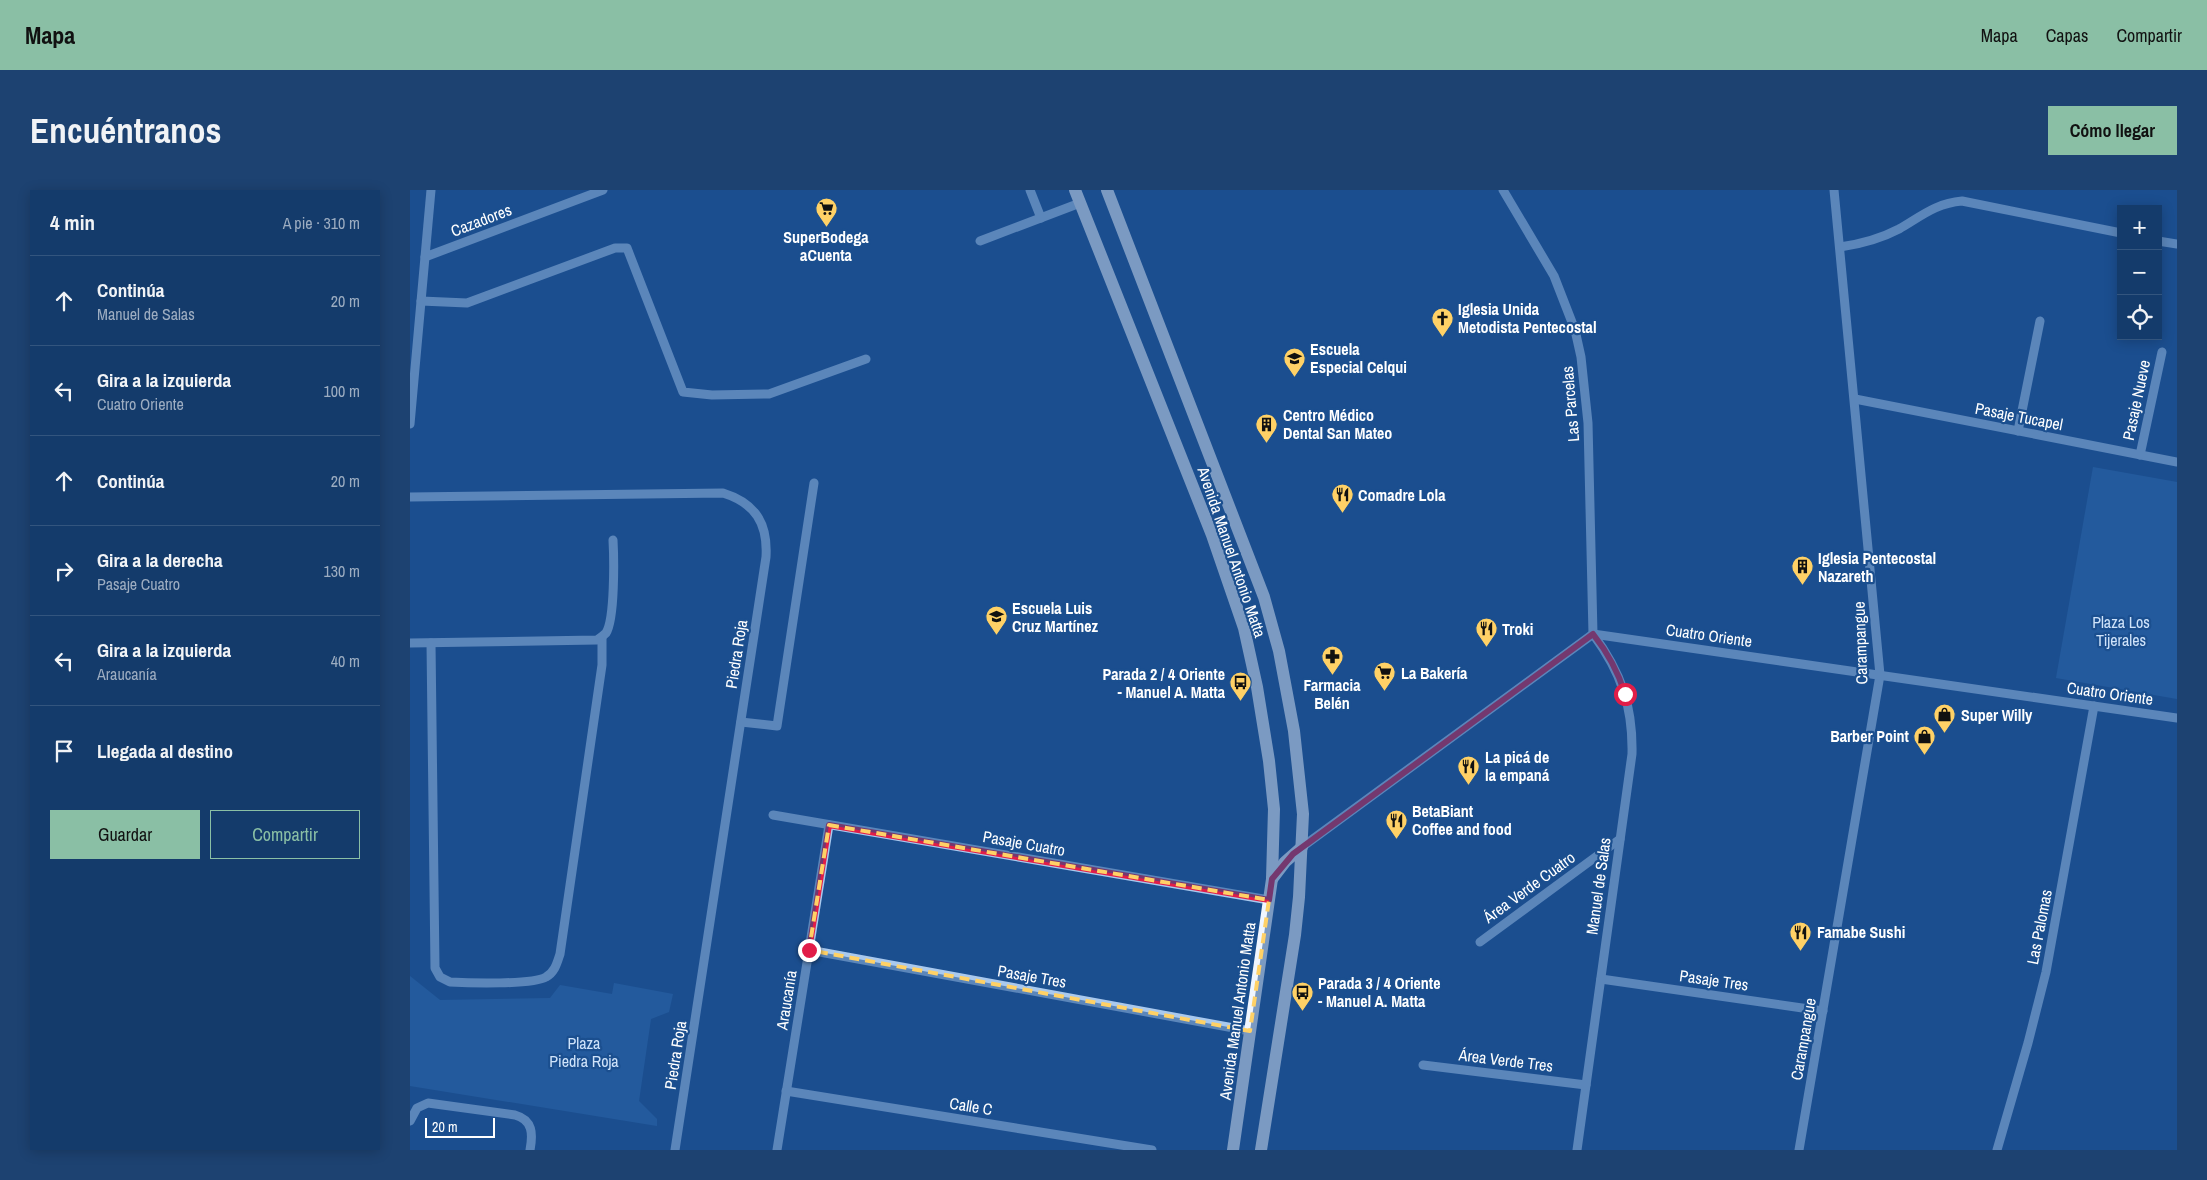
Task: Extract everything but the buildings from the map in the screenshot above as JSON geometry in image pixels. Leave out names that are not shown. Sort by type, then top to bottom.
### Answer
[{"type":"main road","name":"Avenida Manuel Antonio Matta","points":[[1075,190],[1212,535],[1244,628],[1257,687],[1272,778],[1274,826],[1272,879],[1233,1150]]},
{"type":"main road","name":"Avenida Manuel Antonio Matta","points":[[1107,190],[1264,598],[1279,651],[1294,731],[1300,779],[1302,847],[1295,935],[1261,1150]]},
{"type":"main road","points":[[1272,879],[1284,862],[1302,847]]},
{"type":"street","points":[[410,424],[413,363],[432,190]]},
{"type":"street","name":"Cazadores","points":[[425,257],[603,190]]},
{"type":"street","points":[[1030,190],[1041,218]]},
{"type":"street","name":"Las Parcelas","points":[[1503,190],[1554,276],[1575,330],[1582,357],[1588,423],[1593,634]]},
{"type":"street","name":"Carampangue","points":[[1799,1150],[1880,675],[1834,190]]},
{"type":"street","points":[[1840,248],[1881,237],[1940,205],[1962,201],[2117,232]]},
{"type":"street","points":[[980,242],[1080,203]]},
{"type":"street","points":[[2162,242],[2177,244]]},
{"type":"street","points":[[421,301],[467,303],[615,248],[627,248],[683,392],[712,395],[769,394],[866,359]]},
{"type":"street","points":[[2018,431],[2040,321]]},
{"type":"street","name":"Pasaje Nueve","points":[[2140,454],[2162,352]]},
{"type":"street","name":"Pasaje Tucapel","points":[[1855,399],[2177,462]]},
{"type":"street","points":[[741,722],[777,726],[814,484]]},
{"type":"street","name":"Piedra Roja","points":[[410,497],[710,492],[723,493],[744,501],[760,520],[766,536],[767,546],[675,1150]]},
{"type":"street","points":[[431,643],[435,968],[440,977],[450,982],[535,980],[551,974],[560,954],[602,665],[602,637],[608,624],[613,589],[614,540]]},
{"type":"street","points":[[1302,847],[1593,634]]},
{"type":"street","name":"Cuatro Oriente","points":[[1593,634],[2177,718]]},
{"type":"street","name":"Manuel de Salas","points":[[1577,1150],[1632,754],[1631,716],[1619,675],[1608,654],[1593,634]]},
{"type":"street","points":[[410,643],[591,641],[602,637]]},
{"type":"street","name":"Las Palomas","points":[[1997,1150],[2046,972],[2094,706]]},
{"type":"street","name":"Pasaje Cuatro","points":[[773,815],[1269,900]]},
{"type":"street","name":"Araucanía","points":[[777,1150],[829,825]]},
{"type":"street","name":"Área Verde Cuatro","points":[[1480,942],[1620,839]]},
{"type":"street","name":"Pasaje Tres","points":[[809,950],[1250,1032]]},
{"type":"street","name":"Pasaje Tres","points":[[1601,979],[1823,1011]]},
{"type":"street","name":"Área Verde Tres","points":[[1423,1065],[1586,1085]]},
{"type":"street","name":"Calle C","points":[[786,1091],[1152,1150]]},
{"type":"street","points":[[410,1121],[417,1108],[428,1103],[515,1115],[525,1119],[532,1129],[530,1150]]},
{"type":"highlighted area","points":[[829,825],[1269,900],[1250,1031],[809,950]]},
{"type":"green space","name":"Plaza Los Tijerales","points":[[2093,467],[2177,482],[2177,699],[2056,678]]},
{"type":"green space","name":"Plaza Piedra Roja","points":[[410,976],[440,1000],[550,998],[560,985],[612,994],[614,983],[673,994],[669,1012],[651,1019],[639,1101],[657,1119],[657,1126],[410,1086]]},
{"type":"place","name":"SuperBodega aCuenta","points":[[826,227]]},
{"type":"place","name":"Iglesia Unida Metodista Pentecostal","points":[[1442,337]]},
{"type":"place","name":"Escuela Especial Celqui","points":[[1294,377]]},
{"type":"place","name":"Centro Médico Dental San Mateo","points":[[1267,443]]},
{"type":"place","name":"Comadre Lola","points":[[1342,514]]},
{"type":"place","name":"Iglesia Pentecostal Nazareth","points":[[1802,586]]},
{"type":"place","name":"Escuela Luis Cruz Martínez","points":[[996,636]]},
{"type":"place","name":"Troki","points":[[1486,648]]},
{"type":"place","name":"Farmacia Belén","points":[[1332,675]]},
{"type":"place","name":"La Bakería","points":[[1385,692]]},
{"type":"place","name":"Parada 2 / 4 Oriente - Manuel A. Matta","points":[[1241,702]]},
{"type":"place","name":"Super Willy","points":[[1945,734]]},
{"type":"place","name":"Barber Point","points":[[1925,755]]},
{"type":"place","name":"La picá de la empaná","points":[[1469,785]]},
{"type":"place","name":"BetaBiant Coffee and food","points":[[1396,839]]},
{"type":"place","name":"Famabe Sushi","points":[[1801,951]]},
{"type":"place","name":"Parada 3 / 4 Oriente - Manuel A. Matta","points":[[1302,1011]]},
{"type":"route","points":[[809,950],[829,825],[1269,900],[1272,879],[1284,862],[1293,854],[1593,634],[1608,654],[1619,675],[1625,694]]}]
